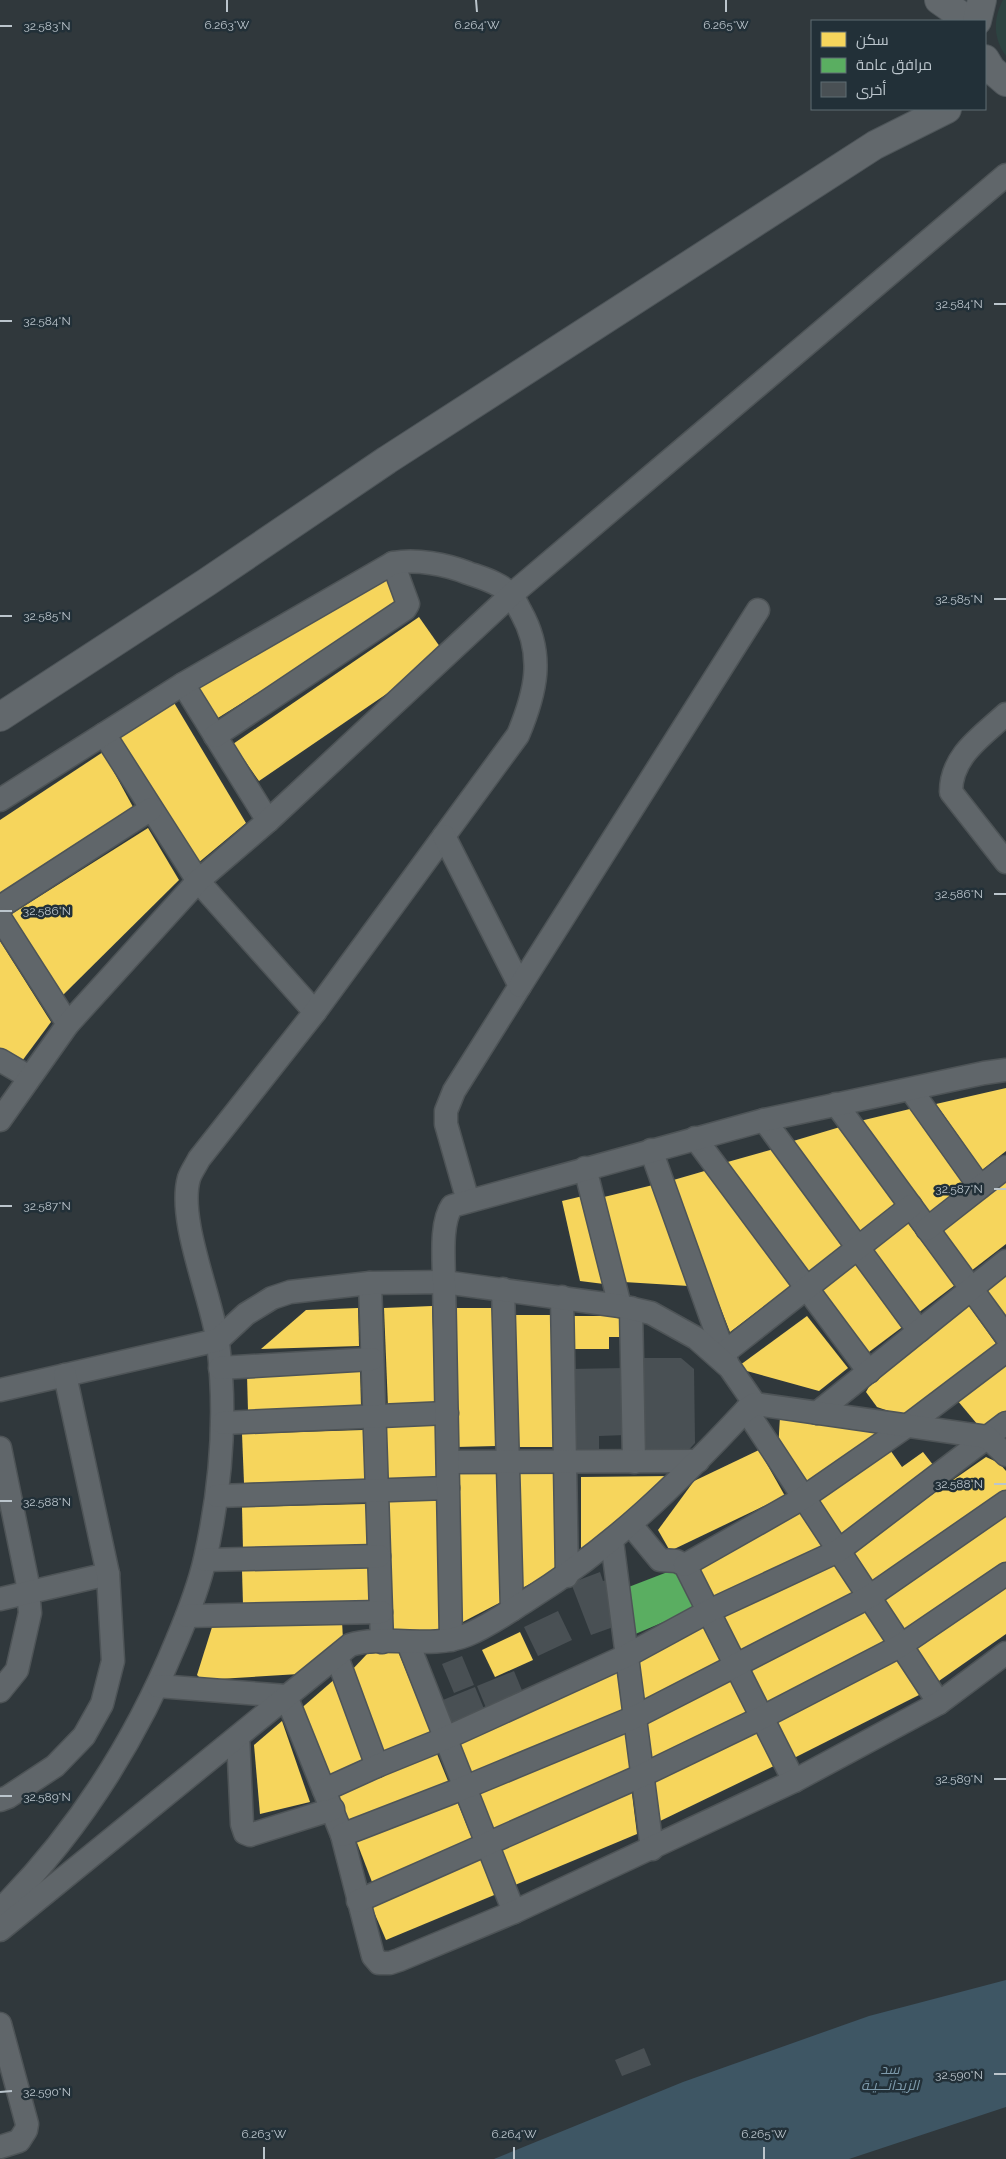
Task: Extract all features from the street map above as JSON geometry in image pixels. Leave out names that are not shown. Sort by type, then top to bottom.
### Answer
[{"type":"main road","points":[[939,0],[968,20]]},
{"type":"main road","points":[[976,20],[982,0]]},
{"type":"main road","points":[[986,61],[998,84]]},
{"type":"main road","points":[[874,145],[908,110]]},
{"type":"main road","points":[[0,717],[208,582],[387,460],[874,145],[945,110]]},
{"type":"street","points":[[0,1120],[68,1024],[198,881],[268,821],[511,595],[1006,175]]},
{"type":"street","points":[[0,800],[183,684],[393,563],[419,562],[456,568],[489,580],[511,595],[529,626],[533,640],[536,672],[530,706],[518,735],[315,1012],[199,1160],[189,1178],[189,1225],[218,1340],[223,1424],[217,1496],[205,1560],[187,1616],[158,1686],[149,1706],[110,1774],[81,1815],[0,1910]]},
{"type":"street","points":[[215,736],[405,609],[408,604],[406,595],[393,563]]},
{"type":"street","points":[[468,1200],[446,1124],[446,1111],[454,1091],[758,610]]},
{"type":"street","points":[[183,684],[268,821]]},
{"type":"street","points":[[1006,714],[960,758],[951,779],[951,792],[1006,862]]},
{"type":"street","points":[[104,734],[198,881],[315,1012]]},
{"type":"street","points":[[0,907],[152,809]]},
{"type":"street","points":[[444,836],[520,986]]},
{"type":"street","points":[[0,918],[68,1024]]},
{"type":"street","points":[[0,1060],[30,1077]]},
{"type":"street","points":[[452,1640],[444,1282],[445,1224],[447,1212],[452,1206],[468,1200],[764,1120],[984,1073],[1006,1070]]},
{"type":"street","points":[[911,1090],[980,1187]]},
{"type":"street","points":[[836,1104],[1006,1336]]},
{"type":"street","points":[[764,1120],[920,1331]]},
{"type":"street","points":[[695,1138],[869,1372]]},
{"type":"street","points":[[650,1150],[727,1360],[751,1407],[803,1498],[939,1703]]},
{"type":"street","points":[[927,1229],[1006,1167]]},
{"type":"street","points":[[585,1168],[625,1307],[634,1462]]},
{"type":"street","points":[[727,1360],[806,1288],[910,1206]]},
{"type":"street","points":[[818,1413],[1006,1261]]},
{"type":"street","points":[[370,1282],[382,1642]]},
{"type":"street","points":[[0,1390],[218,1340],[246,1314],[272,1298],[290,1292],[370,1282],[444,1282],[625,1307],[651,1313],[696,1338],[727,1360]]},
{"type":"street","points":[[503,1289],[512,1610]]},
{"type":"street","points":[[562,1297],[567,1576]]},
{"type":"street","points":[[685,1565],[803,1498],[907,1426],[1006,1351]]},
{"type":"street","points":[[220,1368],[372,1359]]},
{"type":"street","points":[[0,1800],[8,1797],[54,1766],[84,1736],[102,1704],[113,1661],[108,1574],[65,1375]]},
{"type":"street","points":[[751,1407],[818,1413],[987,1437],[1006,1455]]},
{"type":"street","points":[[0,1930],[350,1645],[358,1642],[408,1643],[452,1640],[467,1635],[512,1610],[567,1576],[631,1525],[698,1462],[751,1407]]},
{"type":"street","points":[[223,1424],[446,1413]]},
{"type":"street","points":[[238,1736],[242,1824],[245,1833],[250,1835],[328,1799],[377,1766],[446,1738],[628,1655],[709,1611],[838,1550],[1006,1423]]},
{"type":"street","points":[[0,1448],[4,1489],[28,1592],[30,1613],[17,1670],[0,1691]]},
{"type":"street","points":[[448,1462],[698,1462]]},
{"type":"street","points":[[217,1496],[448,1488]]},
{"type":"street","points":[[342,1835],[466,1787],[635,1717],[869,1598],[1006,1502]]},
{"type":"street","points":[[631,1525],[660,1560],[676,1561],[685,1565],[794,1780]]},
{"type":"street","points":[[612,1541],[652,1849]]},
{"type":"street","points":[[205,1560],[379,1556]]},
{"type":"street","points":[[0,1599],[108,1574]]},
{"type":"street","points":[[358,1902],[643,1776],[763,1717],[900,1646],[1006,1574]]},
{"type":"street","points":[[187,1616],[381,1612]]},
{"type":"street","points":[[408,1643],[489,1844],[514,1912]]},
{"type":"street","points":[[286,1696],[342,1835],[373,1956],[382,1964],[399,1960],[514,1912],[652,1849],[794,1780],[939,1703],[1006,1654]]},
{"type":"street","points":[[337,1657],[377,1766]]},
{"type":"street","points":[[158,1686],[286,1696]]},
{"type":"street","points":[[0,2024],[26,2124],[26,2130],[19,2141],[0,2147]]},
{"type":"green space","points":[[1003,0],[1006,0],[1006,56],[999,43],[996,28],[997,14]]},
{"type":"water","name":"سد الزيدانـــيـة","points":[[1006,1980],[1006,2107],[849,2159],[494,2159],[683,2082],[869,2016]]},
{"type":"building: سكن","points":[[384,573],[400,605],[213,721],[195,688]]},
{"type":"building: سكن","points":[[419,617],[445,654],[259,781],[233,744]]},
{"type":"building: سكن","points":[[173,701],[246,823],[198,863],[118,738]]},
{"type":"building: سكن","points":[[103,752],[133,807],[0,896],[0,820]]},
{"type":"building: سكن","points":[[148,828],[179,880],[63,995],[10,915]]},
{"type":"building: سكن","points":[[0,941],[51,1022],[22,1061],[0,1048]]},
{"type":"building: سكن","points":[[1006,1088],[1006,1151],[982,1170],[936,1104]]},
{"type":"building: سكن","points":[[914,1108],[970,1187],[928,1217],[860,1121]]},
{"type":"building: سكن","points":[[840,1127],[896,1206],[860,1234],[790,1142]]},
{"type":"building: سكن","points":[[774,1149],[848,1245],[807,1276],[724,1163]]},
{"type":"building: سكن","points":[[708,1170],[791,1286],[730,1332],[670,1181]]},
{"type":"building: سكن","points":[[1006,1177],[1006,1244],[971,1271],[938,1230]]},
{"type":"building: سكن","points":[[653,1185],[689,1286],[624,1282],[604,1197]]},
{"type":"building: سكن","points":[[583,1196],[604,1284],[580,1281],[562,1201]]},
{"type":"building: سكن","points":[[907,1222],[955,1285],[918,1313],[870,1250]]},
{"type":"building: سكن","points":[[857,1260],[905,1325],[865,1355],[817,1289]]},
{"type":"building: سكن","points":[[1006,1270],[1006,1317],[984,1287]]},
{"type":"building: سكن","points":[[967,1303],[999,1348],[906,1417],[877,1407],[866,1392],[875,1376]]},
{"type":"building: سكن","points":[[432,1306],[436,1405],[388,1407],[384,1308]]},
{"type":"building: سكن","points":[[358,1308],[359,1346],[261,1349],[306,1310]]},
{"type":"building: سكن","points":[[455,1308],[495,1308],[496,1446],[456,1447]]},
{"type":"building: سكن","points":[[514,1315],[555,1315],[554,1447],[514,1447]]},
{"type":"building: سكن","points":[[572,1316],[624,1316],[625,1337],[609,1337],[609,1349],[572,1349]]},
{"type":"building: سكن","points":[[807,1316],[848,1368],[819,1391],[736,1368]]},
{"type":"building: سكن","points":[[1006,1360],[1006,1412],[983,1431],[957,1400]]},
{"type":"building: سكن","points":[[360,1371],[361,1407],[248,1411],[247,1375]]},
{"type":"building: سكن","points":[[780,1417],[880,1434],[805,1486],[778,1450]]},
{"type":"building: سكن","points":[[437,1422],[439,1480],[386,1481],[384,1423]]},
{"type":"building: سكن","points":[[363,1430],[365,1479],[244,1483],[242,1434]]},
{"type":"building: سكن","points":[[888,1447],[902,1467],[923,1452],[937,1470],[840,1540],[812,1501]]},
{"type":"building: سكن","points":[[759,1450],[785,1496],[670,1551],[658,1530],[694,1481]]},
{"type":"building: سكن","points":[[986,1457],[999,1463],[1006,1471],[1006,1494],[872,1589],[848,1553]]},
{"type":"building: سكن","points":[[498,1471],[501,1602],[457,1625],[455,1472]]},
{"type":"building: سكن","points":[[519,1473],[556,1473],[556,1571],[520,1589]]},
{"type":"building: سكن","points":[[671,1476],[581,1553],[581,1477]]},
{"type":"building: سكن","points":[[389,1501],[440,1501],[441,1632],[391,1632]]},
{"type":"building: سكن","points":[[366,1504],[367,1546],[243,1550],[242,1507]]},
{"type":"building: سكن","points":[[804,1510],[824,1547],[711,1603],[692,1566]]},
{"type":"building: سكن","points":[[1006,1512],[1006,1566],[903,1638],[879,1601]]},
{"type":"building: سكن","points":[[834,1557],[854,1596],[739,1654],[719,1615]]},
{"type":"building: سكن","points":[[369,1568],[370,1603],[243,1605],[242,1570]]},
{"type":"building: سكن","points":[[1006,1584],[1006,1634],[936,1683],[913,1650]]},
{"type":"building: سكن","points":[[865,1605],[889,1643],[765,1710],[743,1669]]},
{"type":"building: سكن","points":[[704,1621],[724,1660],[642,1704],[638,1654]]},
{"type":"building: سكن","points":[[342,1622],[343,1639],[299,1674],[202,1680],[197,1675],[213,1624]]},
{"type":"building: سكن","points":[[520,1632],[533,1660],[495,1677],[482,1650]]},
{"type":"building: سكن","points":[[398,1651],[432,1735],[384,1757],[351,1671],[367,1654]]},
{"type":"building: سكن","points":[[897,1655],[923,1693],[790,1760],[771,1722]]},
{"type":"building: سكن","points":[[618,1669],[626,1712],[469,1776],[453,1741]]},
{"type":"building: سكن","points":[[731,1675],[752,1716],[651,1761],[645,1720]]},
{"type":"building: سكن","points":[[336,1678],[368,1764],[323,1785],[297,1712]]},
{"type":"building: سكن","points":[[282,1721],[310,1802],[260,1814],[254,1745]]},
{"type":"building: سكن","points":[[760,1727],[778,1764],[658,1822],[653,1778]]},
{"type":"building: سكن","points":[[626,1730],[630,1772],[495,1834],[475,1791]]},
{"type":"building: سكن","points":[[435,1749],[450,1786],[350,1827],[335,1790]]},
{"type":"building: سكن","points":[[631,1786],[637,1834],[515,1885],[500,1847]]},
{"type":"building: سكن","points":[[457,1801],[474,1843],[372,1882],[356,1840]]},
{"type":"building: سكن","points":[[484,1858],[499,1893],[386,1940],[371,1905]]},
{"type":"building: مرافق عامة","points":[[678,1568],[694,1609],[633,1635],[626,1588]]},
{"type":"building: أخرى","points":[[640,1358],[681,1358],[694,1369],[695,1443],[683,1456],[641,1456]]},
{"type":"building: أخرى","points":[[625,1368],[626,1435],[599,1436],[599,1458],[570,1459],[569,1369]]},
{"type":"building: أخرى","points":[[600,1572],[603,1581],[610,1579],[619,1625],[591,1635],[571,1583]]},
{"type":"building: أخرى","points":[[558,1611],[572,1640],[538,1656],[524,1627]]},
{"type":"building: أخرى","points":[[462,1656],[474,1685],[454,1693],[442,1664]]},
{"type":"building: أخرى","points":[[514,1671],[526,1700],[489,1715],[477,1686]]},
{"type":"building: أخرى","points":[[475,1687],[487,1716],[450,1732],[438,1702]]},
{"type":"building: أخرى","points":[[644,2048],[651,2065],[622,2076],[615,2060]]}]
